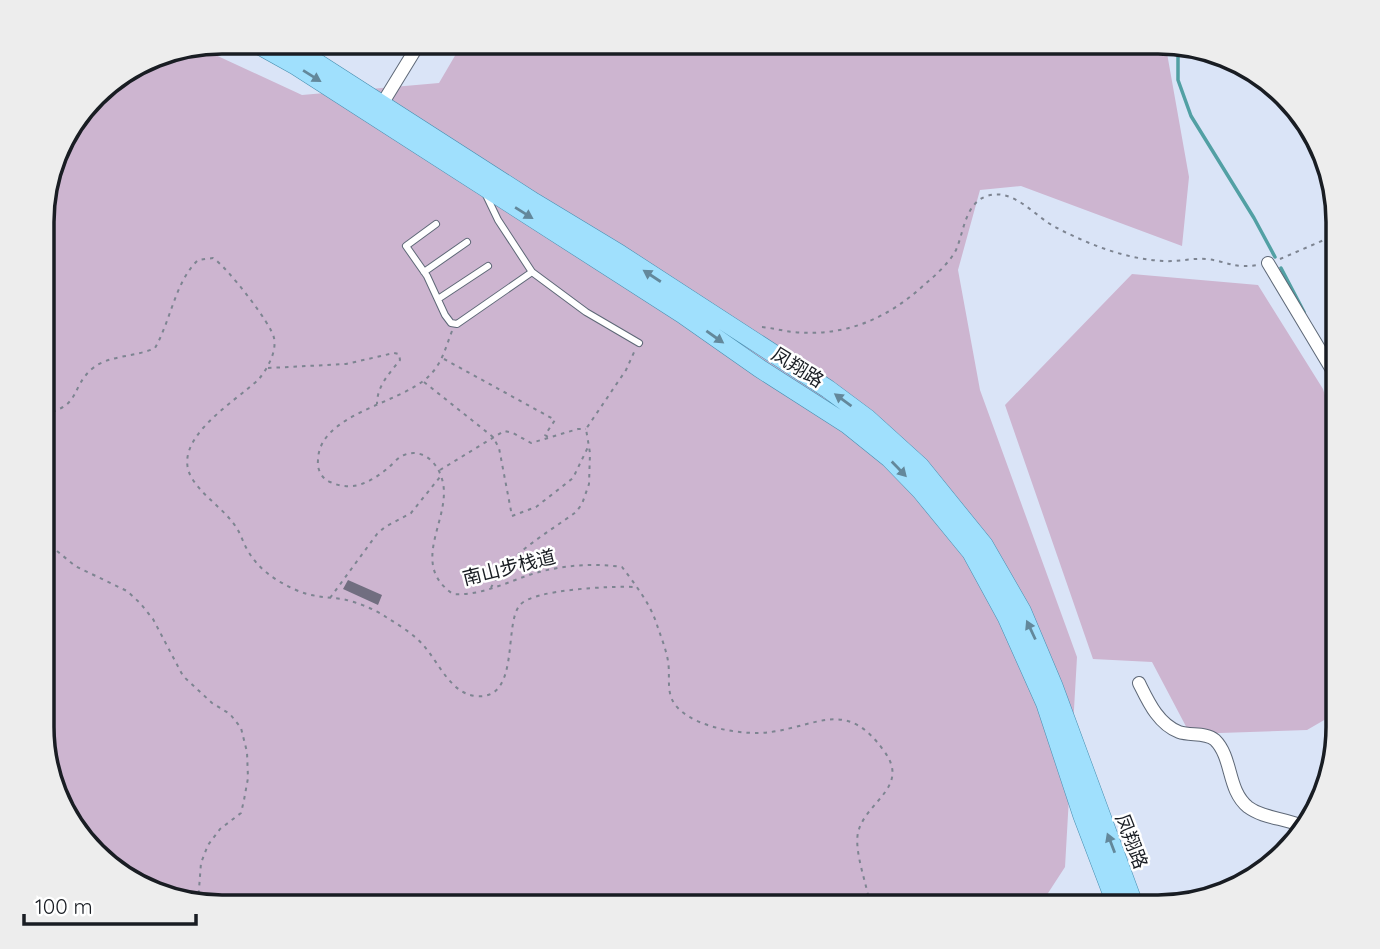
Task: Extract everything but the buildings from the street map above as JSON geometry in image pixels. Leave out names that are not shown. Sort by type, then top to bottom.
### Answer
[{"type":"main road","name":"凤翔路","points":[[275,54],[682,314],[839,419],[890,458],[971,552],[1007,618],[1045,704],[1112,895]]},
{"type":"main road","name":"凤翔路","points":[[304,54],[828,389],[867,418],[920,466],[984,545],[1035,638],[1131,895]]},
{"type":"street","points":[[382,104],[413,54]]},
{"type":"street","points":[[1268,263],[1325,358]]},
{"type":"street","points":[[1139,683],[1155,714],[1178,732],[1212,737],[1223,749],[1230,780],[1247,806],[1294,824]]},
{"type":"lane","points":[[482,187],[498,220],[532,272],[586,312],[639,343]]},
{"type":"lane","points":[[436,224],[406,246],[424,272],[451,323],[457,324],[532,272]]},
{"type":"lane","points":[[424,272],[467,242]]},
{"type":"lane","points":[[438,299],[488,266]]},
{"type":"path","points":[[741,334],[758,327],[794,332],[821,331],[848,328],[878,319],[912,296],[937,274],[955,251],[971,209],[986,196],[1005,196],[1030,208],[1054,227],[1133,258],[1166,262],[1207,259],[1241,268],[1268,263],[1325,240]]},
{"type":"path","points":[[54,411],[72,401],[90,370],[101,362],[137,355],[155,348],[184,278],[198,260],[206,258],[213,258],[220,263],[266,323],[274,338],[273,353],[267,369],[346,363],[399,354],[400,360],[382,384],[377,404]]},
{"type":"path","points":[[454,323],[443,359],[423,381],[343,423],[321,441],[317,457],[318,470],[326,481],[343,487],[355,487],[374,479],[404,455],[414,453],[425,455],[439,470],[504,431],[531,443],[586,429]]},
{"type":"path","points":[[490,589],[497,574],[514,558],[576,512],[582,504],[590,476],[586,429],[625,370],[639,343]]},
{"type":"path","points":[[443,359],[555,420],[545,435],[549,438]]},
{"type":"path","name":"南山步栈道","points":[[267,369],[197,433],[188,450],[191,478],[236,527],[257,566],[278,581],[299,591],[319,598],[343,599],[386,617],[422,644],[460,691],[476,696],[489,694],[499,687],[510,658],[514,615],[519,605],[526,600],[561,591],[634,587]]},
{"type":"path","points":[[423,381],[493,437],[499,448],[512,516],[536,506],[573,478],[589,445]]},
{"type":"path","name":"南山步栈道","points":[[439,470],[445,495],[433,554],[437,579],[453,594],[466,595],[539,572],[581,565],[622,567],[649,604],[668,664],[667,681],[672,702],[689,717],[707,726],[769,733],[821,719],[840,719],[855,723],[876,740],[888,757],[892,769],[887,793],[868,813],[859,829],[857,840],[868,895]]},
{"type":"path","points":[[330,599],[377,534],[411,513],[441,475]]},
{"type":"path","points":[[55,549],[75,566],[113,583],[139,603],[153,620],[183,676],[212,703],[230,714],[240,727],[247,752],[248,778],[241,813],[220,829],[208,845],[201,863],[199,893]]},
{"type":"shaded area","points":[[456,54],[1167,55],[1189,177],[1182,246],[1021,186],[980,190],[958,270],[980,390],[1077,657],[1065,867],[1047,895],[211,894],[179,889],[138,872],[112,853],[83,820],[67,791],[57,759],[55,738],[54,222],[60,179],[72,148],[96,112],[129,83],[168,63],[200,56],[215,55],[302,95],[439,83]]},
{"type":"shaded area","points":[[1132,274],[1258,285],[1325,395],[1325,720],[1307,730],[1190,734],[1152,662],[1093,659],[1005,405]]},
{"type":"waterway","points":[[1178,56],[1178,80],[1191,116],[1275,257]]},
{"type":"waterway","points":[[1281,268],[1304,312]]}]
